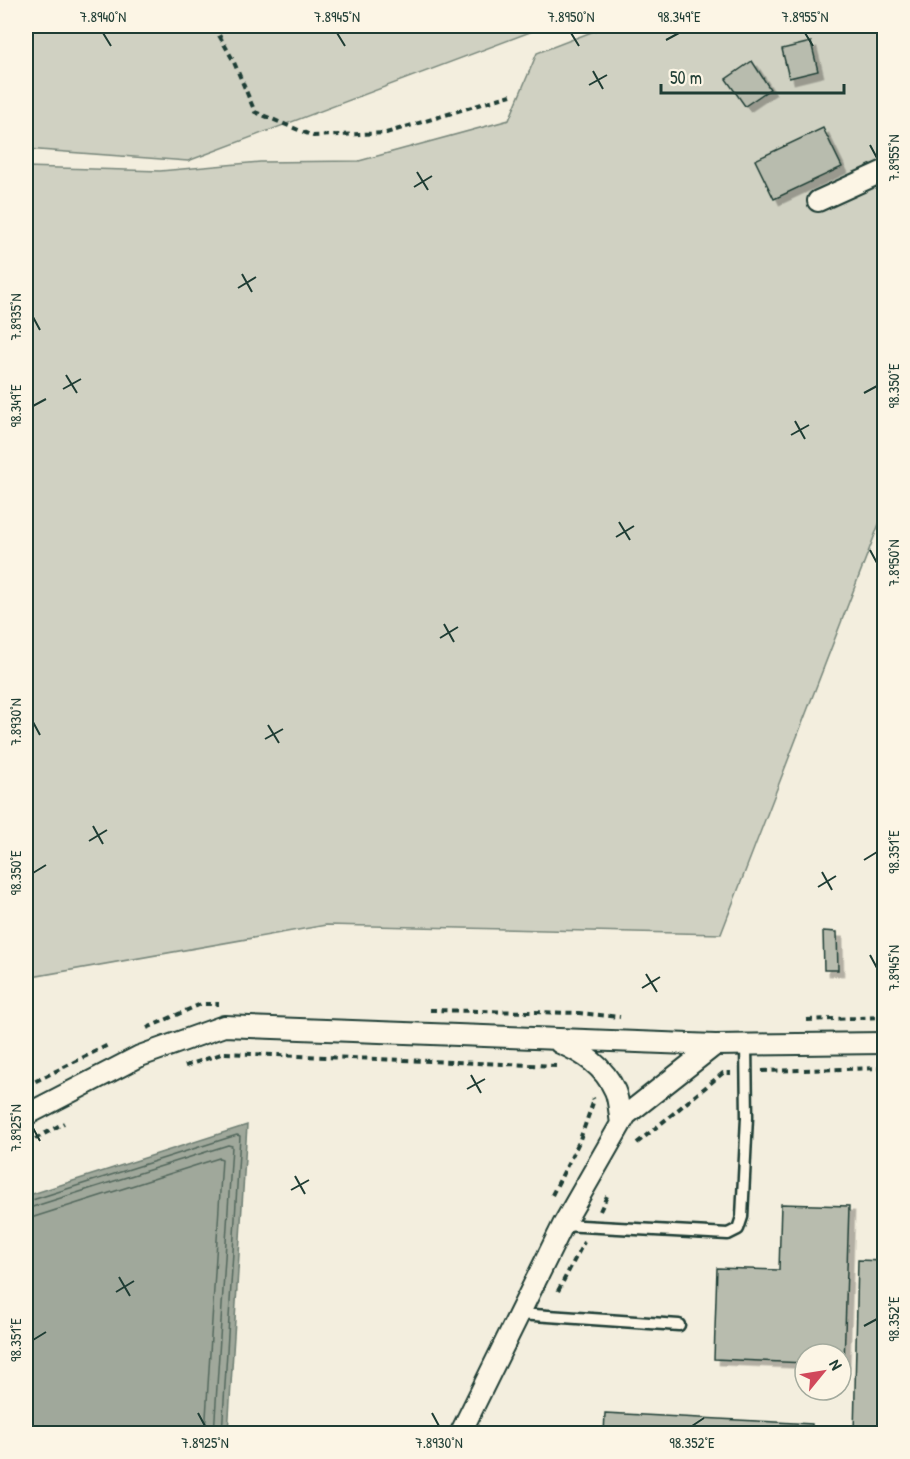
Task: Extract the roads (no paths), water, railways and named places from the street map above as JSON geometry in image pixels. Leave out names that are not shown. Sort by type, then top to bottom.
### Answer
[{"type":"street","points":[[818,201],[885,171]]},
{"type":"street","points":[[26,1115],[140,1056],[225,1026],[715,1045],[885,1042]]},
{"type":"street","points":[[550,1039],[584,1054],[602,1071],[616,1092],[621,1123]]},
{"type":"street","points":[[464,1433],[563,1225],[626,1115],[715,1045]]},
{"type":"lane","points":[[563,1225],[728,1234],[738,1229],[742,1216],[746,1044]]},
{"type":"lane","points":[[519,1314],[679,1326]]},
{"type":"water","points":[[247,1125],[228,1433],[26,1433],[26,1196]]}]
